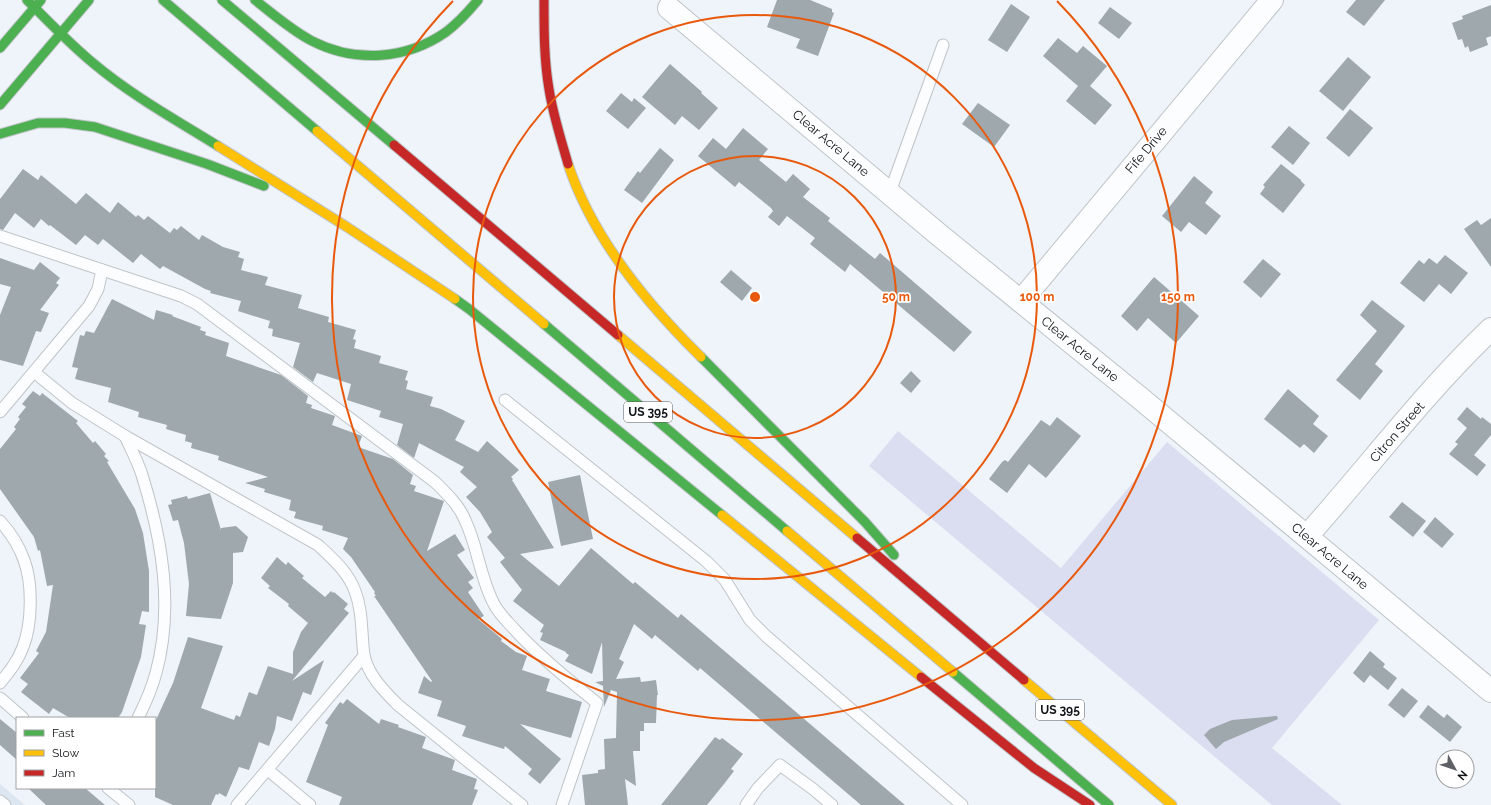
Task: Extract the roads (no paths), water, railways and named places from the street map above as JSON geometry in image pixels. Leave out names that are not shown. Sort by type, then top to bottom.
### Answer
[{"type":"main road","points":[[27,0],[60,34],[104,71],[153,106],[420,274],[469,309],[1034,768],[1090,805]]},
{"type":"main road","points":[[0,48],[41,0]]},
{"type":"main road","points":[[0,105],[89,0]]},
{"type":"main road","name":"US 395","points":[[163,0],[1109,805]]},
{"type":"main road","name":"US 395","points":[[222,0],[1172,805]]},
{"type":"main road","points":[[255,0],[298,32],[320,45],[343,52],[364,56],[382,56],[400,53],[425,45],[448,31],[469,12],[478,0]]},
{"type":"main road","points":[[544,0],[544,52],[550,100],[563,150],[579,194],[601,234],[625,272],[661,316],[865,522],[948,615]]},
{"type":"main road","points":[[0,134],[38,123],[65,123],[95,127],[208,164],[303,199]]},
{"type":"street","name":"Fife Drive","points":[[1021,301],[1272,0]]},
{"type":"street","name":"Clear Acre Lane","points":[[669,8],[890,192],[938,234],[1307,536],[1491,691]]},
{"type":"street","name":"Citron Street","points":[[1307,536],[1442,380],[1469,350],[1491,329]]},
{"type":"lane","points":[[890,192],[943,45]]},
{"type":"lane","points":[[0,236],[181,296],[197,304],[419,468],[448,494],[465,519],[494,604],[506,620],[528,644],[597,703],[562,805]]},
{"type":"lane","points":[[0,412],[89,306],[98,289],[102,270]]},
{"type":"lane","points":[[34,372],[72,403],[125,436],[318,545],[350,579],[360,606],[364,656],[372,675],[382,690],[398,705],[522,805]]},
{"type":"lane","points":[[505,400],[706,561],[726,580],[750,620],[766,636],[962,805]]},
{"type":"lane","points":[[125,436],[142,474],[160,549],[164,582],[165,609],[162,640],[156,673],[138,717]]},
{"type":"lane","points":[[0,521],[9,533],[24,560],[30,594],[28,628],[24,647],[16,662],[0,683]]},
{"type":"lane","points":[[238,805],[364,656]]},
{"type":"lane","points":[[0,698],[23,717]]},
{"type":"lane","points":[[746,805],[758,788],[780,765],[814,789],[832,805]]},
{"type":"lane","points":[[268,770],[310,805]]},
{"type":"lane","points":[[109,789],[128,805]]},
{"type":"lane","points":[[0,801],[5,805]]}]
